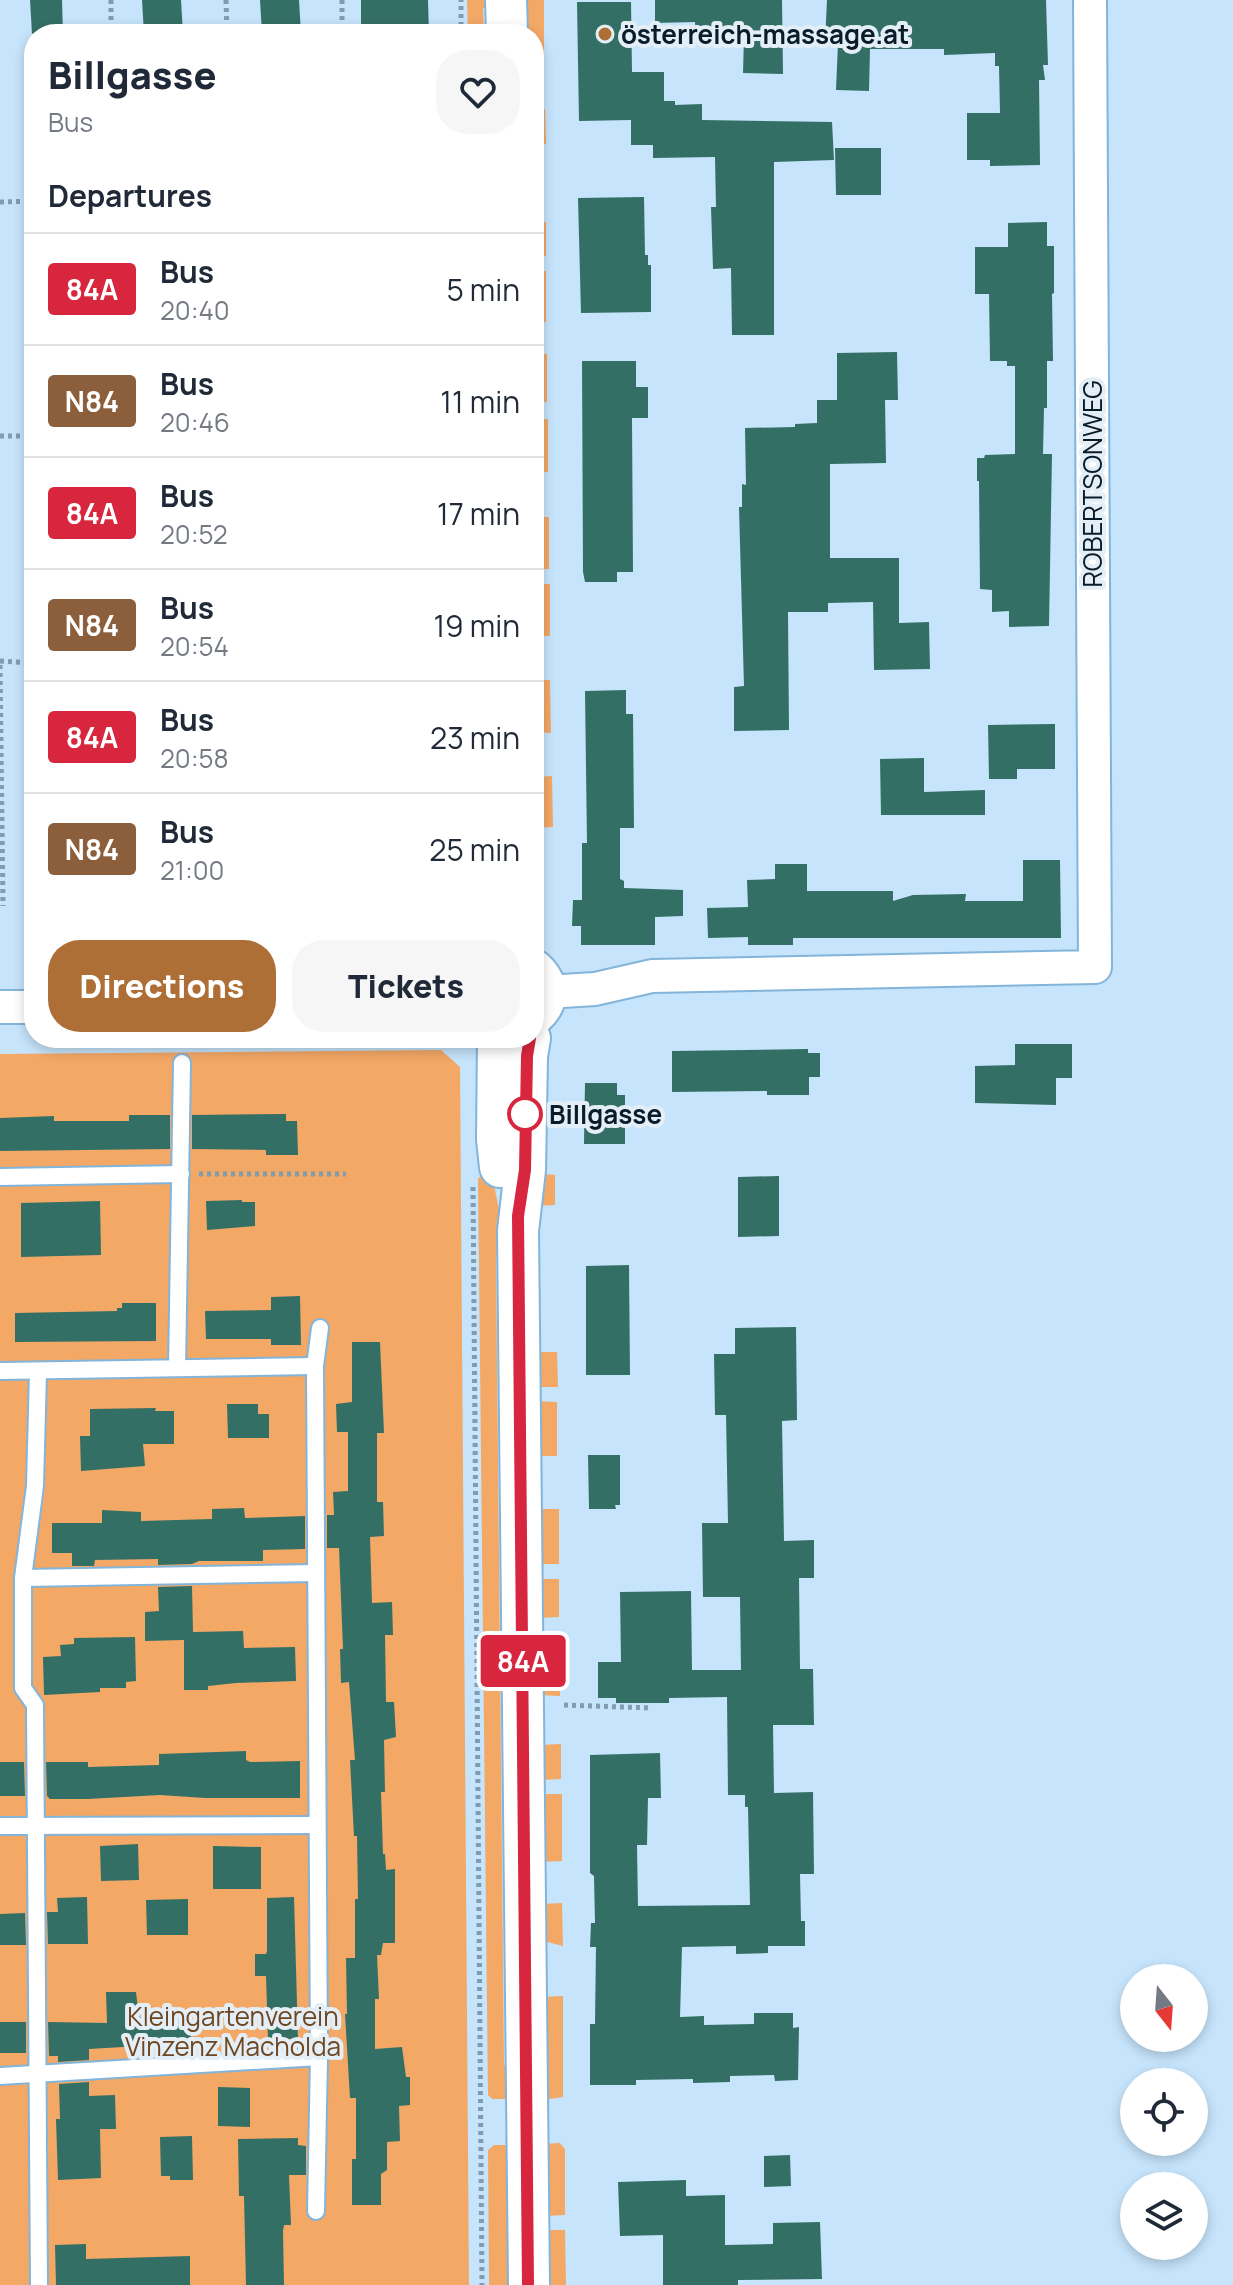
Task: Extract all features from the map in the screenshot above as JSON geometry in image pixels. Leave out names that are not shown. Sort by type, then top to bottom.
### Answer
[{"type":"street","points":[[506,0],[507,24]]},
{"type":"street","name":"ROBERTSONWEG","points":[[544,992],[595,989],[652,976],[1095,967],[1090,0]]},
{"type":"street","points":[[0,1007],[24,1007]]},
{"type":"street","points":[[498,1048],[499,1162],[518,1216]]},
{"type":"street","points":[[529,1048],[525,1170],[518,1216],[529,2285]]},
{"type":"lane","points":[[177,1368],[182,1063]]},
{"type":"lane","points":[[0,1177],[181,1174]]},
{"type":"lane","points":[[316,2211],[319,2057],[315,1366],[320,1328]]},
{"type":"lane","points":[[0,1371],[315,1366]]},
{"type":"lane","points":[[38,1372],[35,1486],[23,1578],[23,1688],[35,1705],[39,2285]]},
{"type":"lane","points":[[23,1578],[315,1573]]},
{"type":"lane","points":[[0,1826],[317,1825]]},
{"type":"lane","points":[[0,2076],[319,2057]]},
{"type":"path","points":[[111,0],[111,24]]},
{"type":"path","points":[[226,0],[227,24]]},
{"type":"path","points":[[342,0],[342,24]]},
{"type":"path","points":[[461,0],[461,24]]},
{"type":"path","points":[[0,202],[24,201]]},
{"type":"path","points":[[0,436],[24,436]]},
{"type":"path","points":[[3,906],[0,663],[24,663]]},
{"type":"path","points":[[181,1174],[346,1174]]},
{"type":"path","points":[[473,1174],[482,2285]]},
{"type":"path","points":[[564,1705],[652,1708]]},
{"type":"green space","points":[[467,0],[491,0],[490,7],[483,8],[484,24],[468,24]]},
{"type":"green space","points":[[522,0],[544,0],[544,24],[522,24]]},
{"type":"green space","points":[[544,109],[545,109],[544,144]]},
{"type":"green space","points":[[544,222],[546,222],[544,256]]},
{"type":"green space","points":[[544,271],[546,271],[544,322]]},
{"type":"green space","points":[[544,354],[547,354],[547,402],[544,402]]},
{"type":"green space","points":[[544,419],[548,419],[548,472],[544,472]]},
{"type":"green space","points":[[544,517],[549,517],[549,569],[544,569]]},
{"type":"green space","points":[[544,584],[550,584],[550,636],[544,636]]},
{"type":"green space","points":[[544,680],[550,680],[551,733],[544,733]]},
{"type":"green space","points":[[544,776],[552,776],[553,827],[544,828]]},
{"type":"green space","name":"Kleingartenverein Vinzenz Macholda","points":[[441,1050],[460,1067],[469,2285],[0,2285],[0,1054]]},
{"type":"green space","points":[[483,1173],[493,1180],[505,1239],[502,1257],[496,1257],[504,2065],[511,2067],[512,2099],[492,2099],[488,2095],[478,1179]]},
{"type":"green space","points":[[534,1173],[555,1175],[555,1205],[534,1206]]},
{"type":"green space","points":[[536,1352],[557,1352],[558,1387],[536,1387]]},
{"type":"green space","points":[[535,1401],[557,1402],[557,1456],[536,1456]]},
{"type":"green space","points":[[536,1509],[559,1509],[559,1564],[536,1564]]},
{"type":"green space","points":[[537,1579],[559,1579],[559,1617],[537,1618]]},
{"type":"green space","points":[[539,1663],[560,1664],[560,1696],[539,1695]]},
{"type":"green space","points":[[561,1744],[561,1779],[539,1780],[539,1745]]},
{"type":"green space","points":[[539,1794],[562,1794],[562,1861],[540,1862]]},
{"type":"green space","points":[[562,1903],[563,1946],[543,1941],[540,1904]]},
{"type":"green space","points":[[563,1996],[563,2097],[543,2100],[542,1997]]},
{"type":"green space","points":[[560,2143],[565,2149],[565,2215],[544,2216],[544,2144]]},
{"type":"green space","points":[[494,2145],[512,2145],[513,2285],[489,2285],[488,2150]]},
{"type":"green space","points":[[544,2230],[565,2230],[566,2285],[545,2285]]},
{"type":"building","points":[[30,0],[62,0],[63,24],[31,24]]},
{"type":"building","points":[[142,0],[181,0],[182,24],[143,24]]},
{"type":"building","points":[[260,0],[299,0],[300,24],[261,24]]},
{"type":"building","points":[[361,0],[428,0],[429,24],[361,24]]},
{"type":"building","points":[[655,0],[782,0],[783,74],[743,73],[744,36],[696,38],[695,22],[655,23]]},
{"type":"building","points":[[827,0],[1046,0],[1048,65],[1043,65],[1045,80],[1039,80],[1040,165],[990,166],[990,160],[967,160],[967,113],[1000,113],[999,66],[995,66],[995,53],[944,55],[944,49],[870,49],[869,91],[836,90],[838,43],[825,43]]},
{"type":"building","points":[[577,2],[631,2],[632,72],[664,72],[664,101],[675,101],[675,105],[702,104],[702,120],[832,122],[834,160],[774,162],[774,335],[732,335],[731,268],[713,269],[711,207],[716,207],[715,157],[653,158],[653,145],[631,145],[631,120],[579,121]]},
{"type":"building","points":[[835,148],[881,148],[881,195],[836,195]]},
{"type":"building","points":[[644,197],[645,255],[648,255],[648,265],[651,265],[651,312],[581,313],[578,198]]},
{"type":"building","points":[[1047,222],[1047,246],[1054,246],[1053,361],[1047,361],[1043,454],[1052,454],[1049,626],[1009,627],[1009,611],[992,612],[992,590],[980,589],[977,458],[1015,454],[1015,366],[1007,366],[1007,361],[990,361],[989,294],[975,294],[975,247],[1008,247],[1008,223]]},
{"type":"building","points":[[897,352],[898,400],[885,400],[886,463],[830,464],[830,558],[899,558],[899,623],[929,622],[930,669],[874,670],[873,602],[828,603],[828,612],[788,612],[789,730],[734,731],[734,687],[744,686],[739,507],[742,507],[742,484],[746,485],[745,428],[795,427],[795,424],[817,423],[817,400],[837,400],[837,353]]},
{"type":"building","points":[[582,361],[636,361],[636,387],[648,387],[648,418],[632,418],[633,572],[617,572],[617,582],[585,582],[583,572]]},
{"type":"building","points":[[626,690],[626,714],[633,714],[634,828],[620,828],[620,879],[624,881],[624,888],[683,890],[683,916],[655,917],[655,945],[581,945],[581,926],[572,926],[573,900],[582,900],[582,843],[587,843],[585,691]]},
{"type":"building","points":[[1055,724],[1055,769],[1017,769],[1017,779],[989,779],[988,725]]},
{"type":"building","points":[[924,758],[924,792],[985,790],[985,815],[881,815],[880,759]]},
{"type":"building","points":[[1023,860],[1060,860],[1061,938],[793,938],[793,945],[748,945],[748,937],[708,938],[707,908],[748,907],[747,880],[775,879],[775,864],[807,864],[807,891],[893,891],[893,901],[913,895],[966,894],[965,901],[1023,901]]},
{"type":"building","points":[[1015,1044],[1072,1044],[1072,1078],[1056,1078],[1056,1105],[975,1103],[975,1066],[1015,1065]]},
{"type":"building","points":[[808,1049],[808,1053],[820,1053],[820,1077],[809,1077],[809,1095],[767,1095],[767,1091],[672,1092],[672,1051]]},
{"type":"building","points":[[585,1083],[617,1083],[617,1095],[625,1095],[625,1144],[584,1144]]},
{"type":"building","points":[[286,1114],[286,1121],[297,1121],[298,1155],[266,1155],[266,1150],[192,1149],[192,1115]]},
{"type":"building","points":[[129,1115],[170,1115],[170,1149],[0,1151],[0,1118],[54,1116],[54,1121],[129,1121]]},
{"type":"building","points":[[779,1176],[779,1236],[738,1237],[738,1177]]},
{"type":"building","points":[[100,1201],[101,1255],[21,1257],[21,1203]]},
{"type":"building","points":[[206,1201],[255,1202],[255,1226],[207,1230]]},
{"type":"building","points":[[629,1265],[630,1375],[586,1375],[586,1266]]},
{"type":"building","points":[[300,1296],[301,1345],[271,1345],[271,1339],[206,1339],[205,1311],[271,1310],[271,1297]]},
{"type":"building","points":[[122,1303],[156,1303],[156,1341],[15,1342],[15,1313],[117,1311],[117,1308],[122,1308]]},
{"type":"building","points":[[796,1327],[797,1420],[782,1421],[784,1541],[814,1540],[814,1578],[799,1578],[800,1669],[813,1669],[814,1725],[773,1725],[774,1793],[813,1792],[814,1874],[800,1874],[805,1946],[768,1946],[768,1953],[736,1954],[736,1946],[682,1947],[680,2017],[704,2016],[704,2025],[754,2024],[754,2013],[793,2013],[793,2028],[799,2027],[798,2080],[775,2081],[774,2075],[730,2076],[730,2082],[636,2080],[636,2085],[590,2085],[590,2024],[595,2024],[596,1947],[590,1947],[591,1923],[595,1923],[594,1876],[590,1873],[590,1755],[660,1753],[661,1798],[648,1798],[647,1845],[637,1845],[638,1906],[750,1905],[748,1807],[745,1807],[745,1795],[728,1795],[727,1697],[669,1698],[669,1703],[616,1703],[616,1698],[598,1698],[598,1662],[621,1662],[620,1592],[691,1591],[692,1670],[741,1670],[740,1597],[703,1597],[702,1523],[728,1523],[726,1415],[715,1415],[714,1354],[735,1354],[735,1328]]},
{"type":"building","points":[[352,1342],[380,1342],[384,1433],[377,1433],[377,1502],[383,1502],[384,1536],[370,1537],[372,1603],[392,1602],[393,1635],[385,1635],[386,1702],[394,1702],[396,1737],[384,1740],[385,1792],[381,1792],[383,1854],[386,1870],[395,1869],[395,1943],[383,1943],[381,1955],[377,1955],[379,1999],[375,1999],[375,2049],[402,2047],[406,2077],[410,2077],[410,2105],[399,2106],[400,2141],[387,2142],[387,2170],[381,2174],[381,2205],[352,2205],[356,2098],[350,2098],[345,2014],[346,1958],[355,1958],[355,1899],[358,1899],[357,1836],[354,1836],[350,1760],[355,1760],[349,1682],[341,1683],[340,1649],[343,1649],[339,1548],[327,1548],[327,1515],[334,1515],[333,1492],[348,1491],[348,1432],[337,1432],[336,1404],[352,1402]]},
{"type":"building","points":[[227,1404],[258,1404],[258,1414],[269,1414],[269,1438],[228,1438]]},
{"type":"building","points":[[156,1408],[155,1411],[174,1411],[174,1444],[143,1444],[145,1466],[81,1471],[80,1436],[90,1436],[90,1409]]},
{"type":"building","points":[[588,1455],[620,1455],[620,1505],[615,1505],[616,1509],[589,1509]]},
{"type":"building","points":[[244,1508],[245,1518],[305,1516],[305,1549],[263,1550],[263,1561],[199,1561],[158,1565],[158,1559],[95,1560],[94,1566],[72,1566],[72,1553],[52,1553],[52,1523],[102,1523],[102,1510],[141,1512],[141,1521],[212,1519],[212,1509]]},
{"type":"building","points":[[192,1586],[193,1632],[243,1631],[244,1648],[295,1647],[296,1681],[236,1683],[208,1686],[208,1690],[184,1690],[184,1640],[145,1641],[145,1612],[159,1611],[158,1587]]},
{"type":"building","points":[[135,1637],[136,1681],[126,1682],[126,1688],[44,1695],[43,1657],[61,1656],[60,1645],[74,1644],[74,1638]]},
{"type":"building","points":[[246,1751],[246,1760],[250,1762],[300,1761],[300,1798],[160,1795],[50,1799],[47,1796],[46,1762],[88,1762],[88,1767],[159,1765],[159,1754]]},
{"type":"building","points":[[0,1762],[24,1762],[25,1796],[0,1796]]},
{"type":"building","points":[[138,1844],[139,1880],[101,1881],[100,1846]]},
{"type":"building","points":[[213,1846],[261,1847],[261,1889],[213,1889]]},
{"type":"building","points":[[87,1897],[88,1944],[48,1944],[47,1912],[58,1912],[57,1898]]},
{"type":"building","points":[[294,1897],[298,2039],[268,2039],[266,1976],[255,1976],[255,1954],[266,1954],[267,1951],[267,1898]]},
{"type":"building","points":[[188,1899],[188,1935],[147,1935],[146,1900]]},
{"type":"building","points":[[25,1913],[26,1945],[0,1945],[0,1914]]},
{"type":"building","points":[[106,1992],[136,1992],[139,2017],[191,2016],[191,2043],[89,2049],[89,2060],[58,2062],[58,2056],[49,2056],[48,2022],[107,2023]]},
{"type":"building","points":[[0,2022],[26,2022],[26,2053],[0,2053]]},
{"type":"building","points":[[89,2082],[89,2096],[115,2095],[116,2129],[100,2129],[101,2178],[58,2180],[56,2119],[60,2119],[59,2084]]},
{"type":"building","points":[[218,2087],[250,2088],[250,2127],[218,2126]]},
{"type":"building","points":[[192,2136],[193,2180],[170,2180],[170,2176],[161,2176],[160,2137]]},
{"type":"building","points":[[298,2138],[298,2145],[306,2146],[306,2175],[289,2175],[291,2225],[284,2225],[283,2231],[284,2285],[246,2285],[244,2196],[239,2196],[238,2139]]},
{"type":"building","points":[[790,2155],[791,2186],[764,2187],[764,2156]]},
{"type":"building","points":[[686,2180],[686,2196],[725,2195],[725,2245],[773,2244],[773,2223],[820,2222],[822,2279],[738,2280],[738,2285],[663,2285],[663,2235],[620,2236],[618,2182]]},
{"type":"building","points":[[86,2244],[86,2259],[190,2256],[190,2285],[56,2285],[55,2245]]},
{"type":"bus line","name":"84A","points":[[528,1048],[525,1170],[518,1216],[528,2285]]},
{"type":"place","name":"österreich-massage.at","points":[[605,34]]},
{"type":"place","name":"Billgasse","points":[[525,1114]]}]
